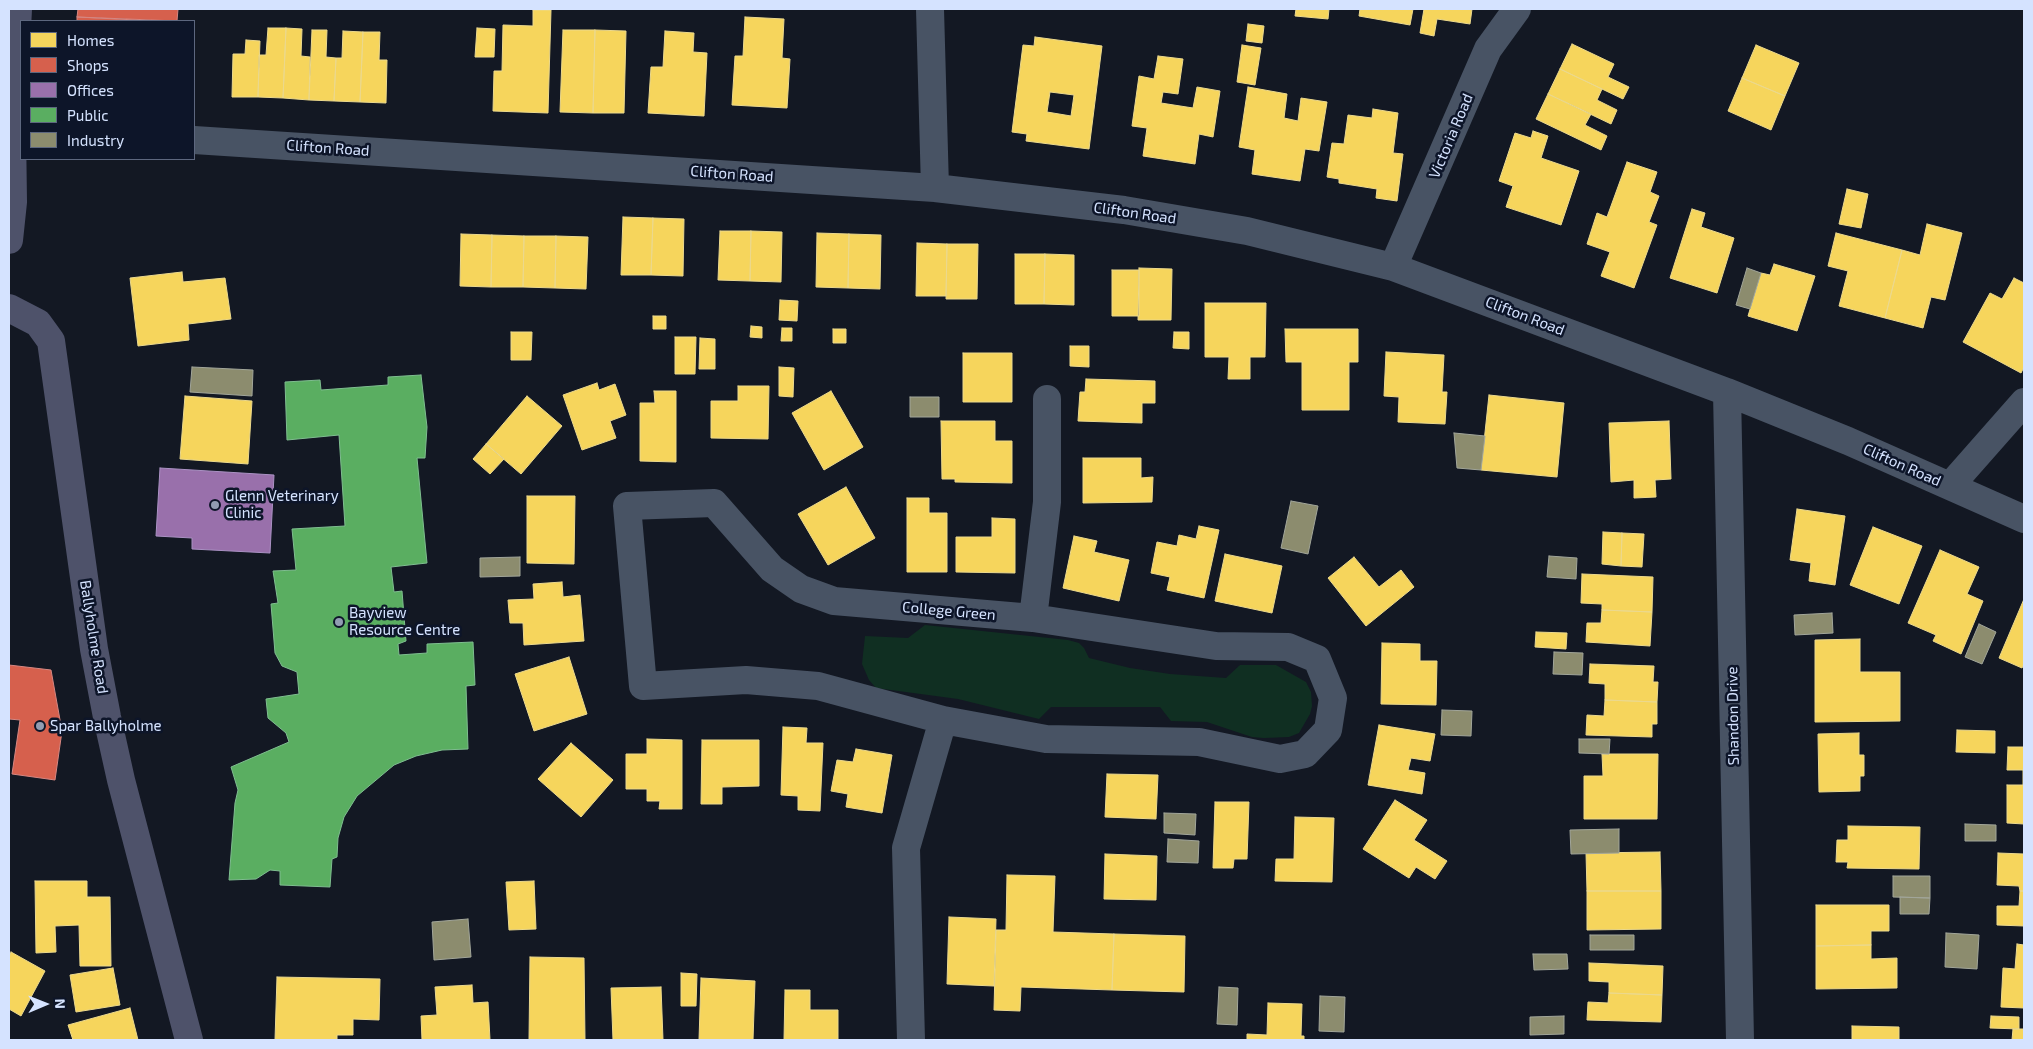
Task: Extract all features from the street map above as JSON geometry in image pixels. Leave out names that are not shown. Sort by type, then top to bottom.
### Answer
[{"type":"main road","points":[[9,240],[13,202],[18,9]]},
{"type":"main road","name":"Ballyholme Road","points":[[9,308],[21,312],[38,323],[51,342],[94,649],[107,717],[121,780],[188,1040]]},
{"type":"street","points":[[930,9],[935,188]]},
{"type":"street","name":"Victoria Road","points":[[1394,267],[1488,49],[1517,9]]},
{"type":"street","name":"Clifton Road","points":[[195,140],[935,188],[1124,210],[1247,231],[1394,267],[1727,392],[1848,441],[2024,519]]},
{"type":"street","name":"Shandon Drive","points":[[1727,392],[1740,1040]]},
{"type":"street","points":[[1033,618],[1047,502],[1047,398]]},
{"type":"street","points":[[1950,486],[2024,402]]},
{"type":"street","name":"College Green","points":[[714,503],[772,569],[801,588],[834,600],[1033,618],[1216,646],[1288,647],[1316,659],[1333,698],[1328,730],[1305,754],[1280,759],[1199,742],[1046,739],[943,720],[818,686],[746,680],[643,686],[627,506],[714,503]]},
{"type":"street","points":[[911,1040],[906,848],[943,720]]},
{"type":"green space","points":[[925,625],[1068,640],[1079,643],[1089,658],[1130,668],[1170,674],[1226,678],[1240,665],[1276,665],[1306,682],[1311,692],[1312,706],[1310,714],[1299,733],[1289,737],[1264,738],[1252,737],[1207,722],[1171,721],[1160,707],[1051,707],[1039,719],[958,699],[876,688],[869,680],[862,664],[865,636],[908,638]]},
{"type":"building: Homes","points":[[1296,9],[1329,9],[1328,19],[1295,16]]},
{"type":"building: Homes","points":[[1360,9],[1413,9],[1410,25],[1359,16]]},
{"type":"building: Homes","points":[[1424,9],[1472,9],[1470,24],[1437,19],[1434,36],[1420,33]]},
{"type":"building: Homes","points":[[533,10],[551,10],[548,113],[493,111],[494,71],[502,71],[503,25],[533,26]]},
{"type":"building: Homes","points":[[745,17],[784,19],[782,58],[790,59],[787,108],[732,105],[735,56],[743,56]]},
{"type":"building: Homes","points":[[1248,24],[1264,26],[1262,43],[1246,41]]},
{"type":"building: Homes","points":[[268,28],[286,28],[283,98],[258,97],[259,55],[266,55]]},
{"type":"building: Homes","points":[[286,28],[302,29],[301,56],[310,57],[309,100],[283,98]]},
{"type":"building: Homes","points":[[477,28],[495,29],[494,57],[475,57]]},
{"type":"building: Homes","points":[[312,30],[327,30],[326,57],[336,58],[334,101],[309,100]]},
{"type":"building: Homes","points":[[563,30],[595,30],[593,113],[560,112]]},
{"type":"building: Homes","points":[[595,30],[626,31],[624,113],[593,113]]},
{"type":"building: Homes","points":[[343,31],[363,32],[360,102],[334,101],[336,58],[342,58]]},
{"type":"building: Homes","points":[[665,31],[694,33],[693,52],[707,53],[704,116],[648,113],[651,67],[663,67]]},
{"type":"building: Homes","points":[[363,32],[380,32],[379,60],[387,60],[386,103],[360,102]]},
{"type":"building: Homes","points":[[1035,37],[1102,46],[1089,149],[1026,141],[1027,134],[1012,132],[1023,45],[1034,46]],"holes":[[[1050,92],[1074,95],[1071,116],[1047,112]]]},
{"type":"building: Homes","points":[[246,40],[260,41],[258,97],[232,97],[233,54],[245,54]]},
{"type":"building: Homes","points":[[1572,44],[1614,64],[1608,77],[1629,87],[1623,99],[1560,69]]},
{"type":"building: Homes","points":[[1242,45],[1261,48],[1255,85],[1237,82]]},
{"type":"building: Homes","points":[[1756,45],[1799,63],[1785,96],[1742,78]]},
{"type":"building: Homes","points":[[1158,56],[1183,59],[1178,94],[1163,92],[1161,103],[1193,108],[1197,87],[1220,91],[1213,137],[1199,134],[1195,164],[1143,156],[1147,128],[1132,126],[1139,76],[1154,79]]},
{"type":"building: Homes","points":[[1560,69],[1602,89],[1597,100],[1617,110],[1611,124],[1548,94]]},
{"type":"building: Homes","points":[[1742,78],[1785,96],[1771,130],[1728,111]]},
{"type":"building: Homes","points":[[1248,87],[1287,94],[1284,118],[1298,121],[1301,98],[1327,102],[1319,151],[1305,149],[1300,181],[1252,174],[1255,150],[1239,147]]},
{"type":"building: Homes","points":[[1548,94],[1591,114],[1585,125],[1607,136],[1601,150],[1536,119]]},
{"type":"building: Homes","points":[[1373,109],[1398,113],[1393,153],[1403,154],[1397,201],[1376,198],[1377,189],[1339,183],[1339,179],[1327,177],[1332,143],[1344,144],[1348,115],[1372,118]]},
{"type":"building: Homes","points":[[1533,131],[1548,136],[1541,158],[1579,171],[1561,225],[1506,207],[1513,186],[1499,181],[1515,133],[1531,138]]},
{"type":"building: Homes","points":[[1627,162],[1657,172],[1650,192],[1659,196],[1649,222],[1657,225],[1634,288],[1601,276],[1610,252],[1587,244],[1597,213],[1607,217]]},
{"type":"building: Homes","points":[[1847,189],[1868,194],[1861,228],[1839,224]]},
{"type":"building: Homes","points":[[1692,209],[1705,213],[1701,227],[1734,238],[1717,293],[1670,278]]},
{"type":"building: Homes","points":[[623,217],[653,218],[651,275],[621,275]]},
{"type":"building: Homes","points":[[653,218],[684,219],[683,276],[651,275]]},
{"type":"building: Homes","points":[[1927,224],[1962,233],[1945,300],[1931,297],[1923,328],[1885,318],[1902,250],[1920,255]]},
{"type":"building: Homes","points":[[720,231],[751,231],[750,281],[718,280]]},
{"type":"building: Homes","points":[[751,231],[782,232],[781,282],[750,281]]},
{"type":"building: Homes","points":[[817,233],[849,234],[848,288],[816,287]]},
{"type":"building: Homes","points":[[1836,233],[1902,250],[1885,318],[1839,306],[1848,271],[1828,266]]},
{"type":"building: Homes","points":[[461,234],[492,235],[491,287],[460,286]]},
{"type":"building: Homes","points":[[849,234],[881,235],[880,289],[848,288]]},
{"type":"building: Homes","points":[[492,235],[524,236],[523,287],[491,287]]},
{"type":"building: Homes","points":[[524,236],[556,236],[555,288],[523,287]]},
{"type":"building: Homes","points":[[556,236],[588,237],[586,289],[555,288]]},
{"type":"building: Homes","points":[[917,243],[947,244],[946,296],[916,296]]},
{"type":"building: Homes","points":[[947,244],[978,244],[977,299],[946,299]]},
{"type":"building: Homes","points":[[1015,254],[1045,254],[1044,304],[1015,304]]},
{"type":"building: Homes","points":[[1045,254],[1074,255],[1074,305],[1044,304]]},
{"type":"building: Homes","points":[[1774,264],[1815,276],[1797,331],[1748,316],[1761,273],[1770,275]]},
{"type":"building: Homes","points":[[1139,268],[1172,269],[1171,320],[1138,320]]},
{"type":"building: Homes","points":[[1112,270],[1139,270],[1139,316],[1112,316]]},
{"type":"building: Homes","points":[[182,272],[183,282],[225,278],[231,319],[188,324],[189,340],[138,346],[130,278]]},
{"type":"building: Homes","points":[[2014,278],[2024,283],[2024,367],[2021,373],[1963,342],[1990,293],[2002,299]]},
{"type":"building: Homes","points":[[780,300],[798,301],[797,321],[779,320]]},
{"type":"building: Homes","points":[[1205,303],[1266,303],[1265,357],[1250,357],[1250,379],[1228,379],[1229,357],[1205,357]]},
{"type":"building: Homes","points":[[653,316],[666,316],[666,329],[653,329]]},
{"type":"building: Homes","points":[[751,326],[762,327],[762,338],[750,337]]},
{"type":"building: Homes","points":[[782,328],[792,328],[792,341],[781,341]]},
{"type":"building: Homes","points":[[833,329],[846,329],[846,343],[833,343]]},
{"type":"building: Homes","points":[[1285,329],[1358,329],[1358,362],[1349,362],[1349,410],[1302,410],[1302,362],[1286,362]]},
{"type":"building: Homes","points":[[511,332],[532,332],[531,360],[511,360]]},
{"type":"building: Homes","points":[[1174,332],[1189,332],[1189,349],[1173,348]]},
{"type":"building: Homes","points":[[675,337],[696,337],[695,374],[675,374]]},
{"type":"building: Homes","points":[[700,338],[715,339],[715,369],[699,369]]},
{"type":"building: Homes","points":[[1070,346],[1089,346],[1089,367],[1070,366]]},
{"type":"building: Homes","points":[[1386,352],[1444,355],[1442,392],[1447,392],[1445,424],[1398,422],[1399,397],[1384,396]]},
{"type":"building: Homes","points":[[963,353],[1012,353],[1012,402],[963,402]]},
{"type":"building: Homes","points":[[779,367],[794,368],[793,397],[779,396]]},
{"type":"building: Homes","points":[[1086,379],[1155,381],[1155,403],[1142,403],[1142,423],[1078,421],[1080,392],[1085,392]]},
{"type":"building: Homes","points":[[597,383],[599,390],[615,384],[626,415],[610,421],[616,438],[582,450],[563,395]]},
{"type":"building: Homes","points":[[738,386],[769,386],[768,439],[711,438],[711,401],[738,401]]},
{"type":"building: Homes","points":[[654,391],[676,391],[676,462],[640,461],[640,403],[655,403]]},
{"type":"building: Homes","points":[[831,391],[863,447],[824,470],[792,413]]},
{"type":"building: Homes","points":[[1489,395],[1564,403],[1557,477],[1481,470]]},
{"type":"building: Homes","points":[[185,396],[252,401],[248,464],[180,459]]},
{"type":"building: Homes","points":[[527,396],[562,426],[521,474],[486,444]]},
{"type":"building: Homes","points":[[941,421],[995,421],[995,441],[1012,441],[1012,483],[955,482],[955,479],[942,479]]},
{"type":"building: Homes","points":[[1669,421],[1671,479],[1655,480],[1656,497],[1634,498],[1634,480],[1611,482],[1609,423]]},
{"type":"building: Homes","points":[[486,444],[504,459],[490,474],[473,459]]},
{"type":"building: Homes","points":[[1083,458],[1141,458],[1141,478],[1153,477],[1152,502],[1083,503]]},
{"type":"building: Homes","points":[[846,487],[875,538],[828,565],[798,514]]},
{"type":"building: Homes","points":[[527,496],[575,496],[574,564],[527,563]]},
{"type":"building: Homes","points":[[907,498],[929,498],[929,513],[947,513],[947,572],[907,572]]},
{"type":"building: Homes","points":[[1797,509],[1845,516],[1835,585],[1809,581],[1811,563],[1790,560]]},
{"type":"building: Homes","points":[[992,518],[1015,519],[1015,573],[956,572],[956,537],[992,537]]},
{"type":"building: Homes","points":[[1199,526],[1219,530],[1204,598],[1167,590],[1170,577],[1151,573],[1157,542],[1177,546],[1179,535],[1196,539]]},
{"type":"building: Homes","points":[[1873,527],[1922,546],[1899,604],[1850,585]]},
{"type":"building: Homes","points":[[1603,532],[1622,533],[1621,566],[1602,564]]},
{"type":"building: Homes","points":[[1622,533],[1644,534],[1642,567],[1621,566]]},
{"type":"building: Homes","points":[[1074,536],[1097,541],[1094,552],[1129,560],[1119,601],[1063,588]]},
{"type":"building: Homes","points":[[1940,550],[1979,567],[1967,594],[1983,601],[1961,654],[1933,641],[1936,635],[1908,623]]},
{"type":"building: Homes","points":[[1225,554],[1282,566],[1272,613],[1215,601]]},
{"type":"building: Homes","points":[[1354,557],[1379,587],[1401,570],[1414,587],[1366,626],[1328,578]]},
{"type":"building: Homes","points":[[1582,574],[1653,577],[1652,612],[1602,610],[1602,604],[1581,603]]},
{"type":"building: Homes","points":[[562,582],[563,597],[580,595],[584,641],[524,645],[523,623],[510,623],[508,600],[534,599],[533,584]]},
{"type":"building: Homes","points":[[2024,599],[2024,664],[2022,668],[1999,658]]},
{"type":"building: Homes","points":[[1602,610],[1652,612],[1650,646],[1586,642],[1587,623],[1601,623]]},
{"type":"building: Homes","points":[[1536,632],[1567,633],[1566,649],[1535,647]]},
{"type":"building: Homes","points":[[1860,639],[1860,672],[1900,672],[1900,721],[1815,722],[1815,640]]},
{"type":"building: Homes","points":[[1382,643],[1420,644],[1420,661],[1437,661],[1436,705],[1381,704]]},
{"type":"building: Homes","points":[[569,657],[587,714],[534,731],[515,674]]},
{"type":"building: Homes","points":[[1590,664],[1654,666],[1653,682],[1658,682],[1657,702],[1605,700],[1605,684],[1589,683]]},
{"type":"building: Homes","points":[[1605,700],[1657,702],[1657,724],[1652,724],[1652,737],[1586,735],[1587,715],[1604,716]]},
{"type":"building: Homes","points":[[1379,725],[1435,734],[1430,761],[1411,758],[1408,770],[1425,773],[1422,794],[1368,785]]},
{"type":"building: Homes","points":[[783,727],[807,728],[806,743],[823,743],[820,811],[798,810],[798,796],[781,795]]},
{"type":"building: Homes","points":[[1957,730],[1995,731],[1995,753],[1956,752]]},
{"type":"building: Homes","points":[[1859,733],[1859,755],[1864,755],[1864,776],[1860,776],[1860,791],[1819,792],[1818,734]]},
{"type":"building: Homes","points":[[647,739],[682,740],[682,809],[659,809],[660,801],[647,801],[647,789],[626,789],[626,754],[647,754]]},
{"type":"building: Homes","points":[[702,740],[759,740],[759,786],[722,787],[722,804],[701,804]]},
{"type":"building: Homes","points":[[571,743],[613,780],[581,817],[538,779]]},
{"type":"building: Homes","points":[[2008,747],[2024,747],[2024,785],[2023,770],[2007,770]]},
{"type":"building: Homes","points":[[856,749],[892,755],[882,813],[846,807],[848,794],[831,791],[837,760],[853,762]]},
{"type":"building: Homes","points":[[1602,754],[1658,754],[1657,819],[1584,819],[1584,776],[1603,776]]},
{"type":"building: Homes","points":[[1107,774],[1158,775],[1156,819],[1105,817]]},
{"type":"building: Homes","points":[[2007,785],[2024,785],[2024,824],[2007,823]]},
{"type":"building: Homes","points":[[1395,800],[1427,820],[1414,840],[1447,861],[1435,879],[1416,867],[1409,878],[1363,849]]},
{"type":"building: Homes","points":[[1215,802],[1249,802],[1247,859],[1234,859],[1233,868],[1213,868]]},
{"type":"building: Homes","points":[[1295,817],[1334,818],[1332,882],[1275,881],[1276,859],[1294,859]]},
{"type":"building: Homes","points":[[1848,826],[1920,827],[1919,869],[1847,868],[1848,862],[1836,862],[1837,840],[1848,840]]},
{"type":"building: Homes","points":[[1660,852],[1661,891],[1587,891],[1586,853]]},
{"type":"building: Homes","points":[[1998,853],[2024,854],[2024,891],[2020,891],[2019,886],[1997,885]]},
{"type":"building: Homes","points":[[1105,854],[1157,856],[1156,900],[1104,899]]},
{"type":"building: Homes","points":[[1007,875],[1055,876],[1053,932],[1114,934],[1112,990],[1021,987],[1020,1011],[994,1010],[996,930],[1006,930]]},
{"type":"building: Homes","points":[[35,881],[87,881],[87,897],[110,897],[111,966],[80,966],[79,925],[55,926],[56,952],[36,953]]},
{"type":"building: Homes","points":[[534,881],[536,929],[509,930],[506,882]]},
{"type":"building: Homes","points":[[1587,891],[1661,891],[1661,929],[1587,930]]},
{"type":"building: Homes","points":[[2020,891],[2024,891],[2024,926],[1997,925],[1997,906],[2019,906]]},
{"type":"building: Homes","points":[[1816,905],[1889,905],[1889,931],[1871,931],[1871,945],[1816,946]]},
{"type":"building: Homes","points":[[949,917],[996,919],[994,986],[947,984]]},
{"type":"building: Homes","points":[[1114,934],[1185,936],[1184,992],[1112,990]]},
{"type":"building: Homes","points":[[2017,944],[2024,945],[2024,1008],[2001,1007],[2003,968],[2015,969]]},
{"type":"building: Homes","points":[[1871,945],[1871,959],[1897,958],[1897,988],[1816,989],[1816,946]]},
{"type":"building: Homes","points":[[11,952],[45,971],[21,1016],[9,1009],[9,957]]},
{"type":"building: Homes","points":[[530,957],[584,958],[585,1040],[529,1040]]},
{"type":"building: Homes","points":[[1589,963],[1663,966],[1662,995],[1609,993],[1609,982],[1589,981]]},
{"type":"building: Homes","points":[[113,968],[120,1005],[76,1012],[70,975]]},
{"type":"building: Homes","points":[[681,973],[697,974],[696,1006],[681,1006]]},
{"type":"building: Homes","points":[[277,977],[380,979],[379,1020],[353,1019],[353,1035],[337,1035],[337,1040],[275,1040]]},
{"type":"building: Homes","points":[[701,978],[755,981],[753,1040],[699,1040]]},
{"type":"building: Homes","points":[[472,985],[473,1003],[488,1002],[490,1040],[422,1040],[421,1016],[437,1015],[435,987]]},
{"type":"building: Homes","points":[[661,987],[663,1040],[613,1040],[611,988]]},
{"type":"building: Homes","points":[[785,990],[810,990],[810,1010],[838,1010],[838,1040],[784,1040]]},
{"type":"building: Homes","points":[[1609,993],[1662,995],[1661,1022],[1587,1020],[1588,1002],[1608,1003]]},
{"type":"building: Homes","points":[[1268,1003],[1302,1004],[1301,1036],[1304,1036],[1304,1040],[1247,1040],[1247,1034],[1267,1035]]},
{"type":"building: Homes","points":[[130,1008],[138,1040],[73,1040],[68,1025]]},
{"type":"building: Homes","points":[[1991,1016],[2019,1017],[2019,1029],[1990,1028]]},
{"type":"building: Homes","points":[[1852,1026],[1899,1027],[1899,1040],[1852,1040]]},
{"type":"building: Homes","points":[[2013,1029],[2024,1029],[2024,1040],[2012,1040]]},
{"type":"building: Shops","points":[[78,9],[178,9],[177,20],[77,17]]},
{"type":"building: Shops","points":[[77,17],[136,20],[77,20]]},
{"type":"building: Shops","name":"Spar Ballyholme","points":[[9,665],[51,670],[62,731],[55,780],[12,774],[20,720],[9,719]]},
{"type":"building: Offices","name":"Glenn Veterinary Clinic","points":[[160,468],[274,475],[270,553],[192,549],[192,538],[156,536]]},
{"type":"building: Public","name":"Bayview Resource Centre","points":[[421,375],[427,427],[425,458],[417,458],[427,563],[391,567],[394,592],[402,591],[406,641],[398,644],[399,655],[427,653],[427,644],[473,642],[475,685],[466,686],[468,749],[442,750],[416,756],[394,765],[357,796],[344,817],[338,838],[337,857],[332,859],[330,887],[280,885],[280,871],[270,870],[256,879],[229,880],[235,803],[238,790],[231,767],[289,742],[286,733],[268,718],[266,699],[299,694],[297,672],[282,666],[275,653],[271,604],[278,603],[273,571],[296,570],[292,529],[345,526],[339,435],[287,440],[285,382],[320,380],[321,390],[388,385],[388,377]]},
{"type":"building: Industry","points":[[1747,268],[1761,273],[1750,309],[1736,305]]},
{"type":"building: Industry","points":[[192,367],[253,370],[252,396],[190,392]]},
{"type":"building: Industry","points":[[910,397],[939,397],[939,417],[910,417]]},
{"type":"building: Industry","points":[[1454,433],[1485,436],[1481,470],[1457,468]]},
{"type":"building: Industry","points":[[1291,501],[1318,506],[1308,554],[1281,548]]},
{"type":"building: Industry","points":[[1549,556],[1577,558],[1576,579],[1547,577]]},
{"type":"building: Industry","points":[[520,557],[520,576],[480,577],[480,558]]},
{"type":"building: Industry","points":[[1832,613],[1833,633],[1795,635],[1794,615]]},
{"type":"building: Industry","points":[[1979,624],[1996,632],[1982,664],[1965,657]]},
{"type":"building: Industry","points":[[1554,652],[1583,653],[1582,675],[1553,674]]},
{"type":"building: Industry","points":[[1442,710],[1472,711],[1471,736],[1441,735]]},
{"type":"building: Industry","points":[[1579,739],[1610,739],[1609,754],[1579,753]]},
{"type":"building: Industry","points":[[1164,813],[1196,814],[1195,835],[1164,833]]},
{"type":"building: Industry","points":[[1965,824],[1996,825],[1996,841],[1965,841]]},
{"type":"building: Industry","points":[[1619,829],[1619,853],[1571,854],[1570,830]]},
{"type":"building: Industry","points":[[1168,839],[1199,841],[1198,863],[1167,862]]},
{"type":"building: Industry","points":[[1893,876],[1930,876],[1930,898],[1893,897]]},
{"type":"building: Industry","points":[[1900,897],[1930,898],[1929,914],[1900,914]]},
{"type":"building: Industry","points":[[468,919],[471,957],[434,960],[432,922]]},
{"type":"building: Industry","points":[[1946,933],[1979,935],[1977,969],[1945,967]]},
{"type":"building: Industry","points":[[1590,935],[1634,935],[1634,950],[1590,950]]},
{"type":"building: Industry","points":[[1533,954],[1567,954],[1568,969],[1534,970]]},
{"type":"building: Industry","points":[[1219,987],[1238,988],[1237,1025],[1217,1024]]},
{"type":"building: Industry","points":[[1320,996],[1345,997],[1344,1032],[1319,1031]]},
{"type":"building: Industry","points":[[1564,1016],[1564,1034],[1530,1035],[1530,1017]]},
{"type":"place","name":"Glenn Veterinary Clinic","points":[[215,505]]},
{"type":"place","name":"Bayview Resource Centre","points":[[339,622]]},
{"type":"place","name":"Spar Ballyholme","points":[[40,726]]}]
